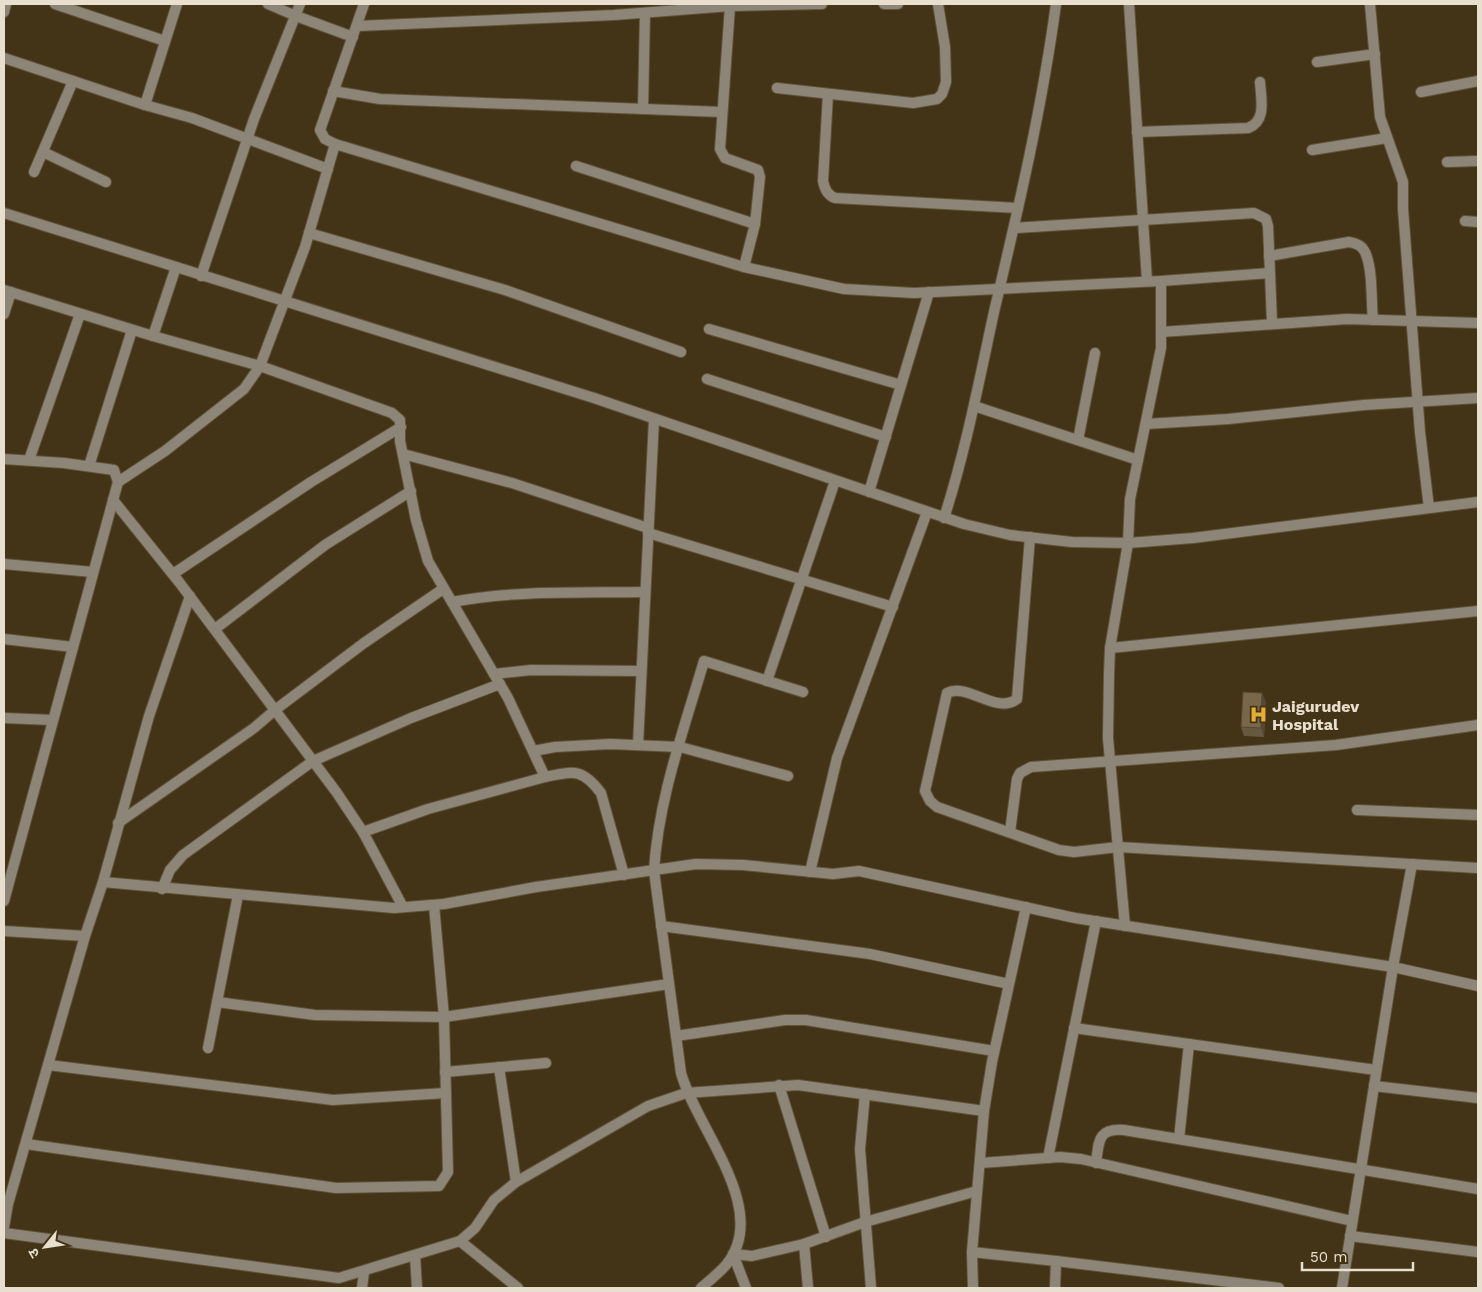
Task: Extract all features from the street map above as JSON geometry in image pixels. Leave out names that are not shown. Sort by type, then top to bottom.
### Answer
[{"type":"street","points":[[4,12],[6,4]]},
{"type":"street","points":[[55,4],[164,41]]},
{"type":"street","points":[[145,105],[177,4]]},
{"type":"street","points":[[268,4],[353,37]]},
{"type":"street","points":[[201,276],[248,139],[300,4]]},
{"type":"street","points":[[364,4],[320,130],[325,139],[335,144],[744,267],[844,288],[929,292],[1270,274]]},
{"type":"street","points":[[613,4],[614,16]]},
{"type":"street","points":[[357,26],[614,16],[730,6],[822,4]]},
{"type":"street","points":[[884,4],[898,4]]},
{"type":"street","points":[[777,88],[913,103],[937,99],[946,82],[945,47],[938,4]]},
{"type":"street","points":[[944,518],[961,466],[1014,228],[1049,60],[1056,4]]},
{"type":"street","points":[[1129,4],[1147,281]]},
{"type":"street","points":[[1370,4],[1380,117],[1403,182],[1403,209],[1418,402],[1429,508]]},
{"type":"street","points":[[730,6],[722,112],[721,155],[758,170],[760,177],[756,224],[744,267]]},
{"type":"street","points":[[643,109],[645,13]]},
{"type":"street","points":[[1317,62],[1375,54]]},
{"type":"street","points":[[4,58],[145,105],[192,118],[328,169]]},
{"type":"street","points":[[34,172],[72,81]]},
{"type":"street","points":[[1421,92],[1478,81]]},
{"type":"street","points":[[1137,132],[1248,128],[1259,122],[1261,114],[1260,82]]},
{"type":"street","points":[[334,91],[380,99],[722,112]]},
{"type":"street","points":[[828,94],[823,181],[825,190],[830,196],[835,198],[1018,208]]},
{"type":"street","points":[[1312,150],[1387,138]]},
{"type":"street","points":[[118,482],[165,451],[244,389],[260,366],[309,232],[335,144]]},
{"type":"street","points":[[42,152],[106,182]]},
{"type":"street","points":[[1447,162],[1478,161]]},
{"type":"street","points":[[576,166],[756,224]]},
{"type":"street","points":[[4,213],[654,419],[944,518],[1010,535],[1072,542],[1128,543],[1193,538],[1478,502]]},
{"type":"street","points":[[1014,228],[1254,213],[1266,219],[1272,323]]},
{"type":"street","points":[[1465,221],[1478,222]]},
{"type":"street","points":[[309,232],[506,290],[681,352]]},
{"type":"street","points":[[1269,256],[1349,242],[1357,243],[1365,250],[1368,260],[1373,320]]},
{"type":"street","points":[[153,336],[176,268]]},
{"type":"street","points":[[1125,926],[1107,705],[1110,648],[1128,543],[1130,499],[1161,348],[1161,281]]},
{"type":"street","points":[[4,314],[7,291],[132,330],[260,366],[392,413],[400,420],[400,441],[416,520],[428,561],[500,684],[545,777]]},
{"type":"street","points":[[869,492],[929,292]]},
{"type":"street","points":[[29,460],[80,314]]},
{"type":"street","points":[[1161,332],[1347,319],[1478,324]]},
{"type":"street","points":[[709,329],[901,385]]},
{"type":"street","points":[[89,466],[132,330]]},
{"type":"street","points":[[1078,440],[1095,353]]},
{"type":"street","points":[[707,379],[886,437]]},
{"type":"street","points":[[1146,424],[1228,419],[1364,405],[1478,398]]},
{"type":"street","points":[[974,406],[1138,460]]},
{"type":"street","points":[[638,745],[654,419]]},
{"type":"street","points":[[173,574],[310,482],[401,427]]},
{"type":"street","points":[[403,454],[512,484],[648,530],[894,608]]},
{"type":"street","points":[[4,459],[114,470],[118,482],[4,901]]},
{"type":"street","points":[[767,681],[835,480]]},
{"type":"street","points":[[215,629],[325,546],[411,491]]},
{"type":"street","points":[[113,500],[190,596],[313,761],[363,832],[403,907]]},
{"type":"street","points":[[810,872],[837,758],[861,687],[894,608],[927,512]]},
{"type":"street","points":[[1030,537],[1017,699],[1004,704],[957,691],[947,693],[925,791],[930,801],[937,807],[1059,850],[1074,852],[1118,847],[1478,868]]},
{"type":"street","points":[[4,564],[93,572]]},
{"type":"street","points":[[118,823],[254,728],[364,643],[443,589]]},
{"type":"street","points":[[452,602],[499,596],[645,592]]},
{"type":"street","points":[[4,1227],[48,1065],[85,936],[103,882],[149,716],[190,596]]},
{"type":"street","points":[[1110,648],[1478,611]]},
{"type":"street","points":[[4,639],[73,647]]},
{"type":"street","points":[[701,1288],[727,1265],[733,1254],[740,1232],[741,1216],[738,1198],[686,1093],[681,1073],[654,871],[661,818],[704,661],[803,692]]},
{"type":"street","points":[[494,674],[531,670],[641,671]]},
{"type":"street","points":[[162,889],[170,870],[183,855],[313,761],[411,718],[500,684]]},
{"type":"street","points":[[4,718],[53,720]]},
{"type":"street","points":[[1010,832],[1016,779],[1024,769],[1336,745],[1478,725]]},
{"type":"street","points":[[533,751],[555,747],[610,744],[680,747],[788,776]]},
{"type":"street","points":[[363,832],[428,809],[545,777],[579,772],[593,782],[601,793],[624,875]]},
{"type":"street","points":[[1358,810],[1478,815]]},
{"type":"street","points":[[103,882],[162,889],[403,907],[434,905],[696,864],[743,865],[833,874],[858,871],[1096,922],[1393,967],[1478,986]]},
{"type":"street","points":[[1342,1288],[1393,967],[1412,864]]},
{"type":"street","points":[[208,1048],[238,895]]},
{"type":"street","points":[[26,1144],[336,1188],[440,1186],[448,1172],[444,1016],[434,905]]},
{"type":"street","points":[[973,1288],[972,1252],[984,1111],[994,1051],[1026,907]]},
{"type":"street","points":[[1048,1158],[1096,922]]},
{"type":"street","points":[[662,926],[870,954],[1009,984]]},
{"type":"street","points":[[4,931],[85,936]]},
{"type":"street","points":[[217,1002],[315,1015],[444,1016],[669,984]]},
{"type":"street","points":[[676,1036],[785,1020],[806,1020],[994,1051]]},
{"type":"street","points":[[1074,1028],[1376,1070]]},
{"type":"street","points":[[1179,1139],[1189,1044]]},
{"type":"street","points":[[445,1072],[546,1063]]},
{"type":"street","points":[[48,1065],[324,1099],[446,1093]]},
{"type":"street","points":[[499,1067],[516,1182]]},
{"type":"street","points":[[4,1233],[339,1278],[364,1272],[460,1240],[476,1228],[494,1200],[516,1182],[648,1106],[686,1093],[798,1084],[984,1111]]},
{"type":"street","points":[[779,1085],[826,1237]]},
{"type":"street","points":[[1374,1086],[1478,1098]]},
{"type":"street","points":[[866,1094],[859,1136],[871,1288]]},
{"type":"street","points":[[1096,1163],[1100,1138],[1105,1132],[1114,1129],[1478,1190]]},
{"type":"street","points":[[980,1163],[1048,1158],[1081,1159],[1352,1220]]},
{"type":"street","points":[[733,1254],[752,1256],[804,1244],[865,1222],[977,1191]]},
{"type":"street","points":[[1350,1236],[1478,1252]]},
{"type":"street","points":[[460,1240],[518,1288]]},
{"type":"street","points":[[804,1244],[808,1288]]},
{"type":"street","points":[[972,1252],[1279,1288]]},
{"type":"street","points":[[733,1254],[746,1288]]},
{"type":"street","points":[[415,1255],[418,1288]]},
{"type":"street","points":[[1055,1288],[1056,1261]]},
{"type":"street","points":[[362,1288],[364,1272]]},
{"type":"building","points":[[1243,692],[1262,693],[1261,728],[1241,727]]},
{"type":"place","name":"Jaigurudev Hospital","points":[[1258,715]]}]
